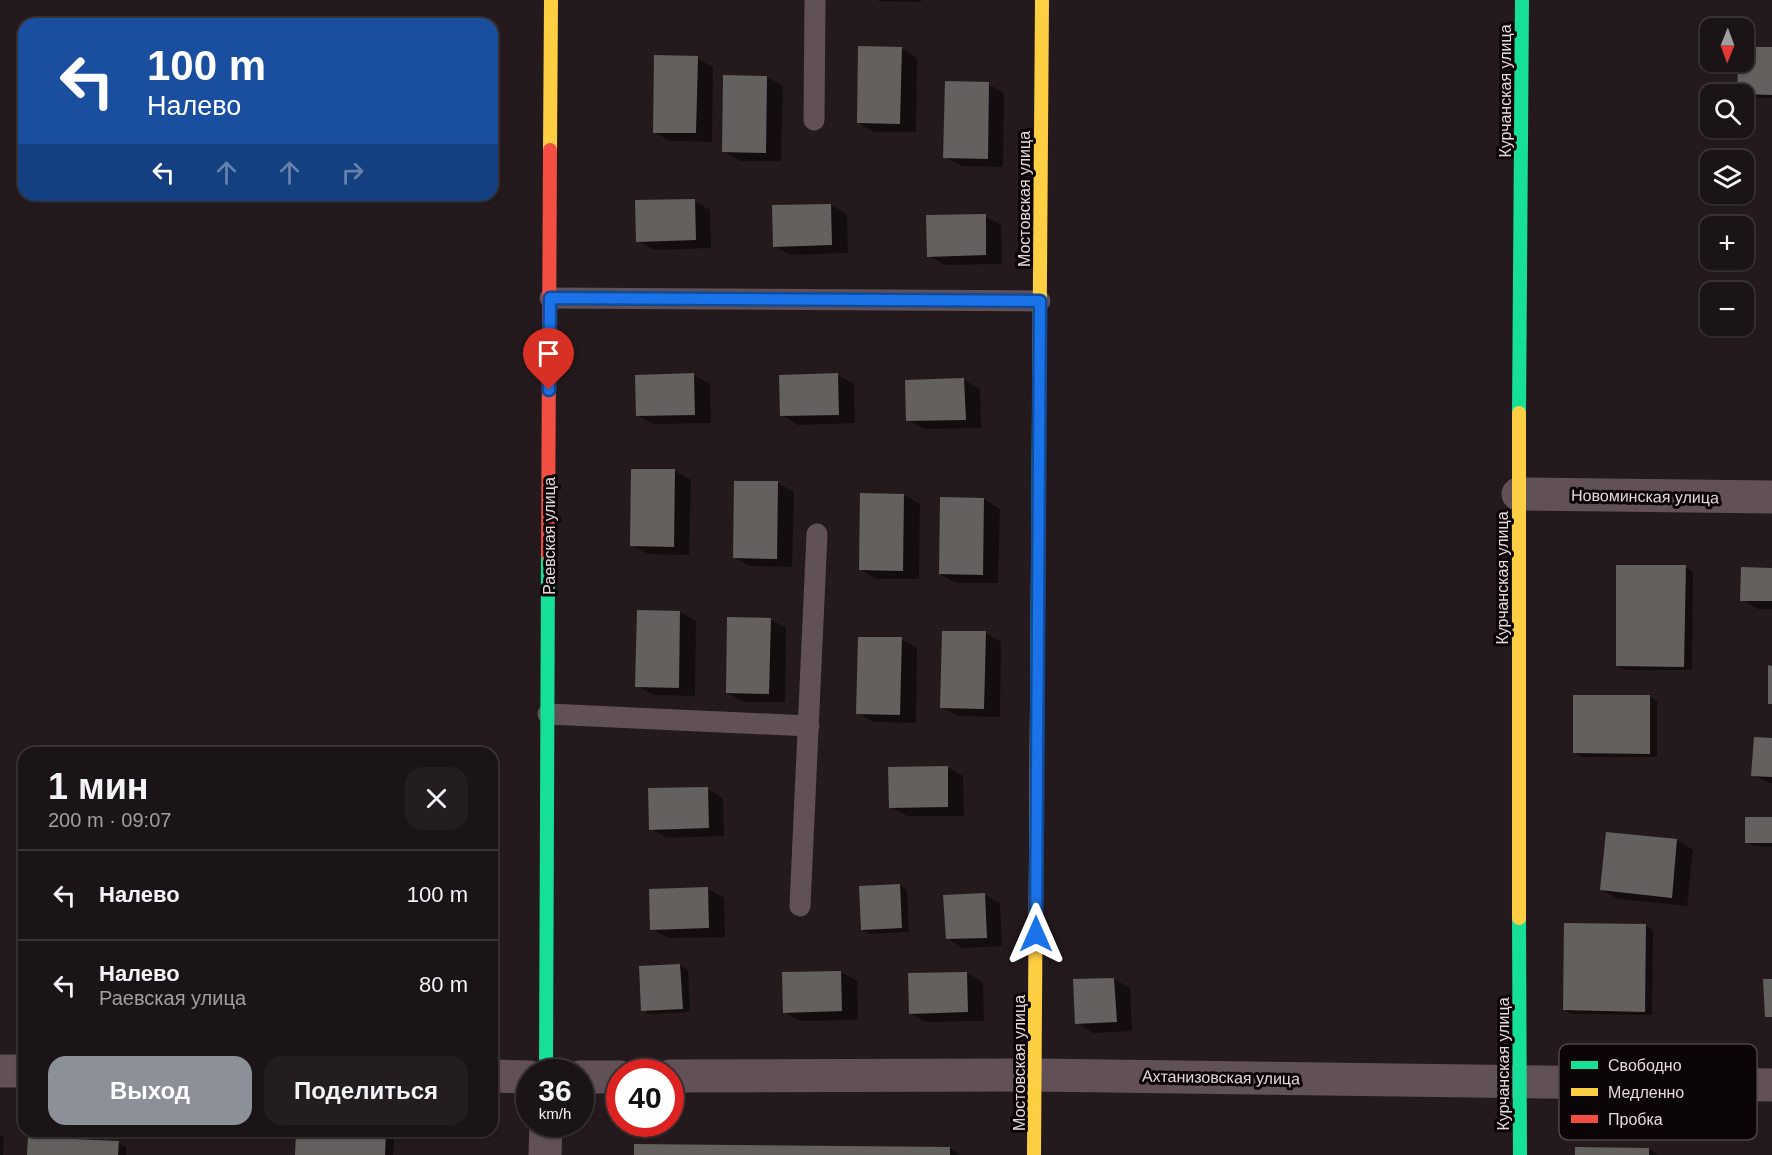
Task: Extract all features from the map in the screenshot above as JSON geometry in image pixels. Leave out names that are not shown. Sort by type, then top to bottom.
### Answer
[{"type":"street","name":"Раевская улица","points":[[546,1059],[551,0]]},
{"type":"street","name":"Мостовская улица","points":[[1034,1155],[1042,0]]},
{"type":"street","name":"Курчанская улица","points":[[1520,1155],[1518,494],[1522,0]]},
{"type":"street","name":"Новоминская улица","points":[[1518,494],[1772,497]]},
{"type":"street","points":[[0,1071],[18,1071]]},
{"type":"street","name":"Ахтанизовская улица","points":[[684,1076],[1035,1075],[1559,1082]]},
{"type":"street","points":[[498,1076],[516,1077]]},
{"type":"street","name":"Ахтанизовская улица","points":[[1757,1085],[1772,1085]]},
{"type":"street","points":[[545,1155],[546,1137]]},
{"type":"lane","points":[[814,120],[816,0]]},
{"type":"lane","points":[[550,298],[1040,301]]},
{"type":"lane","points":[[800,906],[817,534]]},
{"type":"lane","points":[[548,714],[808,726]]},
{"type":"building","points":[[858,46],[902,47],[900,124],[857,123]]},
{"type":"building","points":[[1754,47],[1772,47],[1772,95],[1754,94],[1754,84],[1737,84],[1738,72],[1754,72]]},
{"type":"building","points":[[654,55],[698,56],[696,133],[653,133]]},
{"type":"building","points":[[723,75],[767,76],[766,153],[722,152]]},
{"type":"building","points":[[945,81],[989,82],[988,159],[943,158]]},
{"type":"building","points":[[695,199],[696,240],[636,242],[635,200]]},
{"type":"building","points":[[831,204],[832,245],[773,247],[772,205]]},
{"type":"building","points":[[986,214],[986,255],[927,257],[926,215]]},
{"type":"building","points":[[694,373],[695,415],[636,416],[635,375]]},
{"type":"building","points":[[838,373],[839,415],[780,416],[779,375]]},
{"type":"building","points":[[964,378],[966,420],[906,421],[905,380]]},
{"type":"building","points":[[631,469],[675,469],[674,547],[630,546]]},
{"type":"building","points":[[734,481],[778,481],[777,559],[733,558]]},
{"type":"building","points":[[860,493],[904,494],[903,571],[859,570]]},
{"type":"building","points":[[940,497],[984,498],[983,575],[939,574]]},
{"type":"building","points":[[1616,565],[1686,565],[1684,667],[1616,666]]},
{"type":"building","points":[[1741,567],[1772,568],[1772,601],[1740,601]]},
{"type":"building","points":[[637,610],[680,611],[679,688],[635,687]]},
{"type":"building","points":[[727,617],[771,618],[769,694],[726,693]]},
{"type":"building","points":[[942,631],[986,631],[984,709],[940,708]]},
{"type":"building","points":[[858,637],[902,637],[900,715],[856,714]]},
{"type":"building","points":[[1768,665],[1772,666],[1772,704],[1768,704]]},
{"type":"building","points":[[1573,695],[1650,695],[1650,754],[1573,753]]},
{"type":"building","points":[[1754,737],[1772,738],[1772,777],[1751,776]]},
{"type":"building","points":[[948,766],[948,807],[889,808],[888,767]]},
{"type":"building","points":[[708,787],[709,828],[649,830],[648,788]]},
{"type":"building","points":[[1745,817],[1772,817],[1772,843],[1745,843]]},
{"type":"building","points":[[1606,832],[1677,839],[1672,898],[1600,890]]},
{"type":"building","points":[[900,884],[902,928],[861,930],[859,886]]},
{"type":"building","points":[[708,887],[709,928],[650,930],[649,889]]},
{"type":"building","points":[[985,893],[987,938],[946,939],[943,895]]},
{"type":"building","points":[[1564,923],[1646,924],[1645,1012],[1563,1010]]},
{"type":"building","points":[[680,964],[683,1009],[641,1011],[639,966]]},
{"type":"building","points":[[841,971],[842,1011],[783,1013],[782,972]]},
{"type":"building","points":[[967,972],[968,1012],[909,1014],[908,973]]},
{"type":"building","points":[[1114,978],[1117,1022],[1075,1024],[1073,979]]},
{"type":"building","points":[[1763,979],[1772,979],[1772,1017],[1765,1017]]},
{"type":"building","points":[[28,1137],[119,1141],[118,1155],[27,1155]]},
{"type":"building","points":[[296,1137],[386,1137],[385,1155],[295,1155]]},
{"type":"building","points":[[634,1144],[950,1147],[950,1155],[634,1155]]},
{"type":"building","points":[[1575,1147],[1649,1148],[1649,1155],[1575,1155]]},
{"type":"traffic: fast","points":[[1519,413],[1522,0]]},
{"type":"traffic: fast","points":[[1037,708],[1039,411]]},
{"type":"traffic: fast","points":[[546,1059],[548,554]]},
{"type":"traffic: fast","points":[[1519,918],[1520,1155]]},
{"type":"traffic: slow","points":[[550,150],[551,0]]},
{"type":"traffic: slow","points":[[1039,411],[1042,0]]},
{"type":"traffic: slow","points":[[1519,413],[1519,918]]},
{"type":"traffic: slow","points":[[1034,1155],[1037,708]]},
{"type":"traffic: jam","points":[[548,554],[550,150]]},
{"type":"route","points":[[549,390],[550,298],[1040,301],[1036,934]]}]
